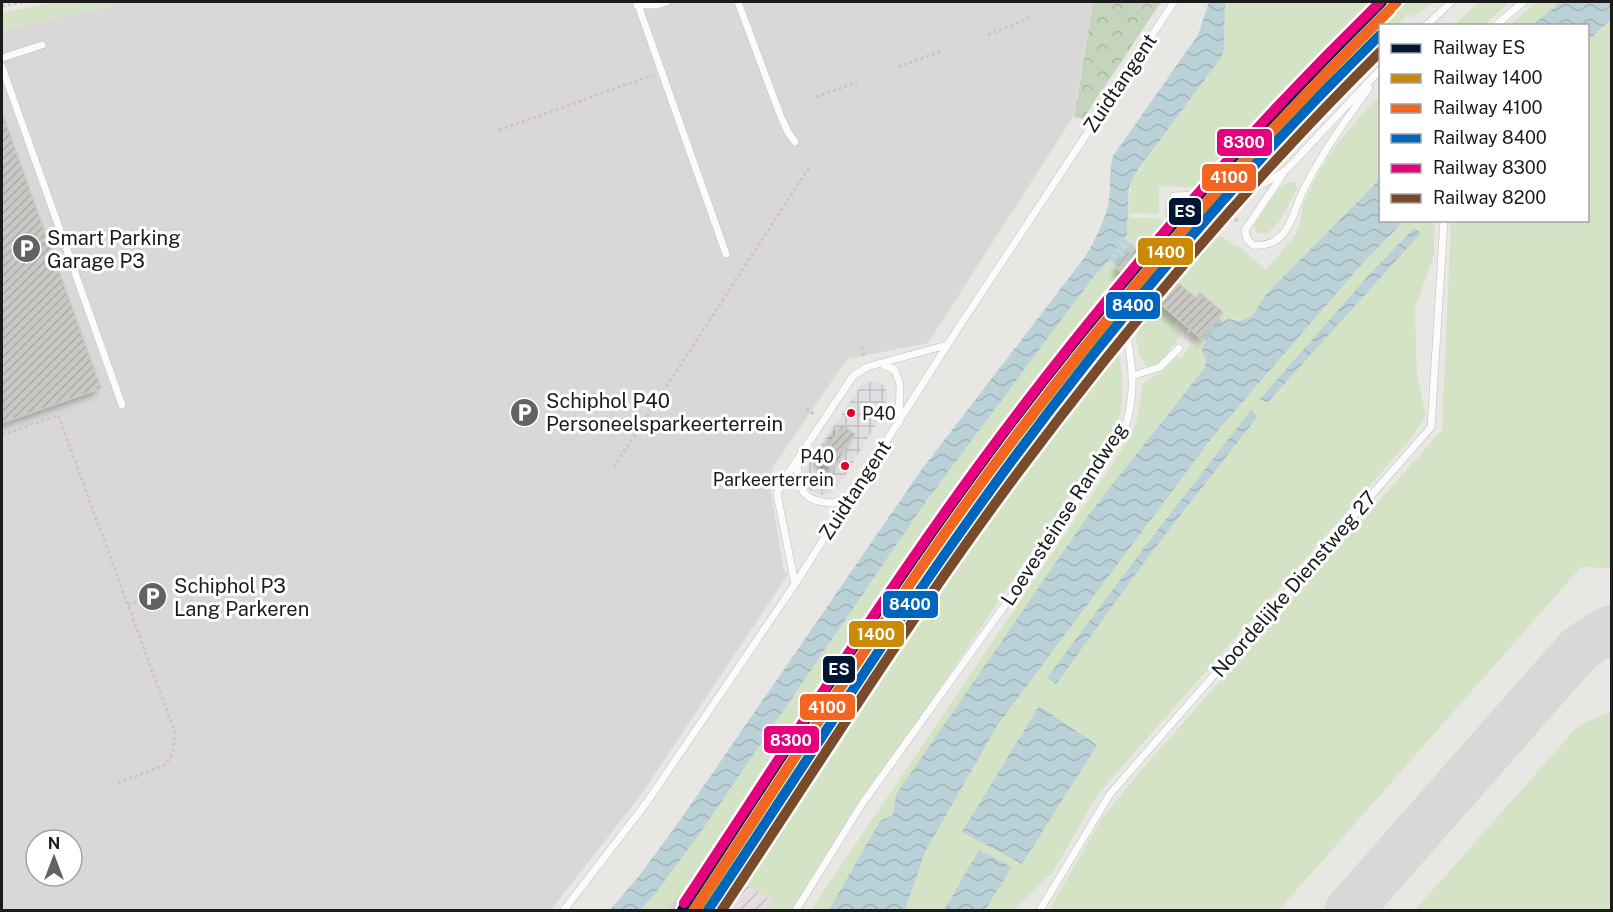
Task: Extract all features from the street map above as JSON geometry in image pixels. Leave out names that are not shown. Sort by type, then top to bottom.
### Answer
[{"type":"lane","points":[[667,2],[657,5],[637,3],[726,254]]},
{"type":"lane","points":[[738,2],[781,117],[795,142]]},
{"type":"lane","name":"Zuidtangent","points":[[564,910],[647,802],[795,584],[947,345],[1174,2]]},
{"type":"lane","points":[[1428,24],[1451,2]]},
{"type":"lane","points":[[1497,24],[1523,2]]},
{"type":"lane","points":[[2,58],[42,45]]},
{"type":"lane","points":[[2,67],[122,405]]},
{"type":"lane","points":[[1287,169],[1245,231],[1247,239],[1253,245],[1264,246],[1277,240],[1286,231],[1303,190],[1324,153],[1379,72]]},
{"type":"lane","name":"Loevesteinse Randweg","points":[[796,910],[862,804],[1041,555],[1125,428],[1131,407],[1132,376],[1125,328],[1124,302],[1126,290],[1132,280],[1169,235],[1182,223],[1196,213],[1269,182],[1287,169],[1379,72]]},
{"type":"lane","points":[[1174,196],[1236,193],[1269,182]]},
{"type":"lane","name":"Noordelijke Dienstweg 27","points":[[1040,910],[1110,794],[1431,427],[1444,222]]},
{"type":"lane","points":[[795,584],[777,494],[798,460],[853,376],[867,367],[947,345]]},
{"type":"lane","points":[[1132,376],[1160,367],[1179,348]]},
{"type":"lane","points":[[880,363],[895,370],[898,378],[900,385],[899,423]]},
{"type":"lane","points":[[798,460],[796,476],[806,496],[813,500],[833,503],[852,493]]},
{"type":"path","points":[[2,6],[24,2]]},
{"type":"path","points":[[988,34],[1029,18]]},
{"type":"path","points":[[898,67],[942,51]]},
{"type":"path","points":[[499,130],[661,72]]},
{"type":"path","points":[[816,97],[857,82]]},
{"type":"path","points":[[614,467],[810,166]]},
{"type":"path","points":[[1206,226],[1229,219],[1249,223]]},
{"type":"path","points":[[2,435],[58,415],[175,733],[173,752],[165,765],[115,784]]},
{"type":"path","points":[[128,605],[155,595]]},
{"type":"shaded area","name":"Schiphol P40 Personeelsparkeerterrein","points":[[131,2],[1093,2],[1073,117],[928,343],[847,359],[773,467],[769,482],[784,571],[789,573],[643,792],[551,910],[2,910],[2,30]]},
{"type":"shaded area","points":[[873,381],[885,386],[887,396],[884,411],[842,481],[828,494],[821,495],[811,491],[805,486],[804,471],[862,384]]},
{"type":"shaded area","points":[[712,865],[772,900],[766,910],[666,910],[683,892],[696,872]]},
{"type":"green space","points":[[55,2],[131,2],[2,30],[2,13]]},
{"type":"green space","points":[[1093,2],[1161,2],[1083,119],[1074,117]]},
{"type":"green space","points":[[1225,2],[1435,2],[1411,17],[1408,15],[1398,24],[1379,24],[1379,43],[1309,116],[1312,119],[1281,159],[1268,170],[1254,178],[1224,186],[1159,186],[1159,213],[1130,214],[1131,218],[1159,218],[1165,225],[1142,252],[1135,248],[1127,235],[1131,181],[1220,59],[1224,50]]},
{"type":"green space","points":[[1479,2],[1510,2],[1485,24],[1455,24]]},
{"type":"green space","points":[[1536,2],[1560,2],[1534,24],[1511,24]]},
{"type":"green space","points":[[1611,19],[1611,568],[1581,567],[1279,910],[1049,910],[1102,818],[1143,768],[1442,430],[1451,222],[1589,222],[1589,40]]},
{"type":"green space","points":[[1379,97],[1379,180],[1267,293],[1253,316],[1244,320],[1234,319],[1223,323],[1218,318],[1223,312],[1200,293],[1196,298],[1156,264],[1185,233],[1207,219],[1191,238],[1195,243],[1209,228],[1239,246],[1266,270],[1295,234],[1313,183],[1329,156],[1358,119]]},
{"type":"green space","points":[[1290,182],[1295,182],[1297,189],[1279,222],[1268,233],[1257,233],[1254,225],[1278,189]]},
{"type":"green space","points":[[1165,203],[1186,203],[1189,205],[1166,220]]},
{"type":"green space","points":[[1403,222],[1435,222],[1434,255],[1415,308],[1417,375],[1426,415],[1410,440],[1098,794],[1053,872],[1014,910],[905,910],[925,852],[997,726],[1214,435],[1362,264]]},
{"type":"green space","points":[[1127,235],[1135,248],[1195,299],[1192,303],[1132,253],[1191,304],[1187,308],[1128,258],[1186,309],[1183,313],[1123,263],[1182,314],[1179,318],[1119,268],[1105,265]]},
{"type":"green space","points":[[1105,265],[1119,267],[1125,274],[1118,290],[1115,308],[1122,386],[1121,406],[1116,426],[791,910],[766,910],[772,900],[712,866],[696,872],[683,892],[666,910],[640,910],[655,894],[698,836],[927,500],[1095,274]]},
{"type":"green space","points":[[1139,286],[1178,319],[1173,325],[1182,334],[1162,362],[1149,367],[1141,358],[1133,317],[1134,297]]},
{"type":"green space","points":[[1202,337],[1207,342],[1203,351],[1206,360],[1205,367],[1160,423],[897,793],[892,816],[880,822],[829,910],[811,910],[1116,459],[1132,433],[1137,419],[1143,384],[1162,371],[1177,356],[1180,359],[1190,346],[1193,348]]},
{"type":"green space","points":[[1611,712],[1611,910],[1415,910],[1579,725]]},
{"type":"water","points":[[1209,2],[1225,2],[1224,50],[1220,59],[1135,174],[1129,188],[1127,235],[927,500],[698,836],[655,894],[640,910],[610,910],[676,826],[922,469],[1085,257],[1106,214],[1113,156],[1198,35]]},
{"type":"water","points":[[1560,2],[1611,2],[1611,19],[1589,40],[1589,24],[1534,24]]},
{"type":"water","points":[[1379,180],[1379,222],[1403,222],[1362,264],[1214,435],[997,726],[925,852],[905,910],[829,910],[880,821],[892,816],[897,793],[1090,513],[1205,367],[1206,360],[1201,348],[1207,342],[1202,337],[1205,333],[1211,337],[1206,332],[1209,328],[1215,332],[1210,327],[1214,323],[1219,327],[1214,322],[1218,318],[1223,322],[1228,319],[1239,321],[1252,316],[1267,293]]},
{"type":"water","points":[[1414,228],[1421,233],[1267,403],[1260,399],[1368,276]]},
{"type":"water","points":[[1251,410],[1258,416],[1154,549],[1056,684],[1047,678],[1146,545]]},
{"type":"water","points":[[1039,706],[1097,745],[1022,864],[962,832]]},
{"type":"water","points":[[979,850],[1012,867],[985,910],[944,910]]},
{"type":"building","name":"Smart Parking Garage P3","points":[[2,116],[101,388],[2,423]]},
{"type":"building","points":[[1136,248],[1145,255],[1128,277],[1118,269]]},
{"type":"building","points":[[1153,262],[1196,298],[1200,293],[1223,312],[1202,339],[1137,284]]},
{"type":"building","points":[[842,425],[855,434],[833,469],[819,460]]},
{"type":"building","points":[[690,889],[724,910],[676,910]]},
{"type":"waterway","points":[[1123,241],[1155,269]]},
{"type":"waterway","points":[[1119,247],[1151,274]]},
{"type":"waterway","points":[[1115,252],[1147,279]]},
{"type":"waterway","points":[[1111,257],[1124,268]]},
{"type":"taxiway","points":[[1349,910],[1578,650],[1612,629]]},
{"type":"rail line","name":"8300","points":[[684,903],[829,682],[940,519],[1072,343],[1170,225],[1221,168],[1273,111],[1380,2]]},
{"type":"rail line","name":"ES","points":[[682,910],[835,675],[914,559],[1040,386],[1180,216],[1279,108],[1382,2]]},
{"type":"rail line","name":"4100","points":[[694,910],[838,690],[949,527],[1083,349],[1183,229],[1235,171],[1397,2]]},
{"type":"rail line","name":"1400","points":[[696,910],[847,678],[925,563],[1006,450],[1096,335],[1190,223],[1288,115],[1390,10]]},
{"type":"rail line","name":"8400","points":[[708,910],[922,587],[1041,422],[1179,250],[1277,141],[1379,36]]},
{"type":"rail line","name":"8200","points":[[722,910],[934,590],[1051,429],[1140,316],[1233,208],[1379,53]]},
{"type":"place","name":"Smart Parking Garage P3","points":[[26,249]]},
{"type":"place","name":"Schiphol P40 Personeelsparkeerterrein","points":[[525,413]]},
{"type":"place","name":"P40","points":[[851,413]]},
{"type":"place","name":"P40 Parkeerterrein","points":[[845,466]]},
{"type":"place","name":"Schiphol P3 Lang Parkeren","points":[[153,597]]}]
